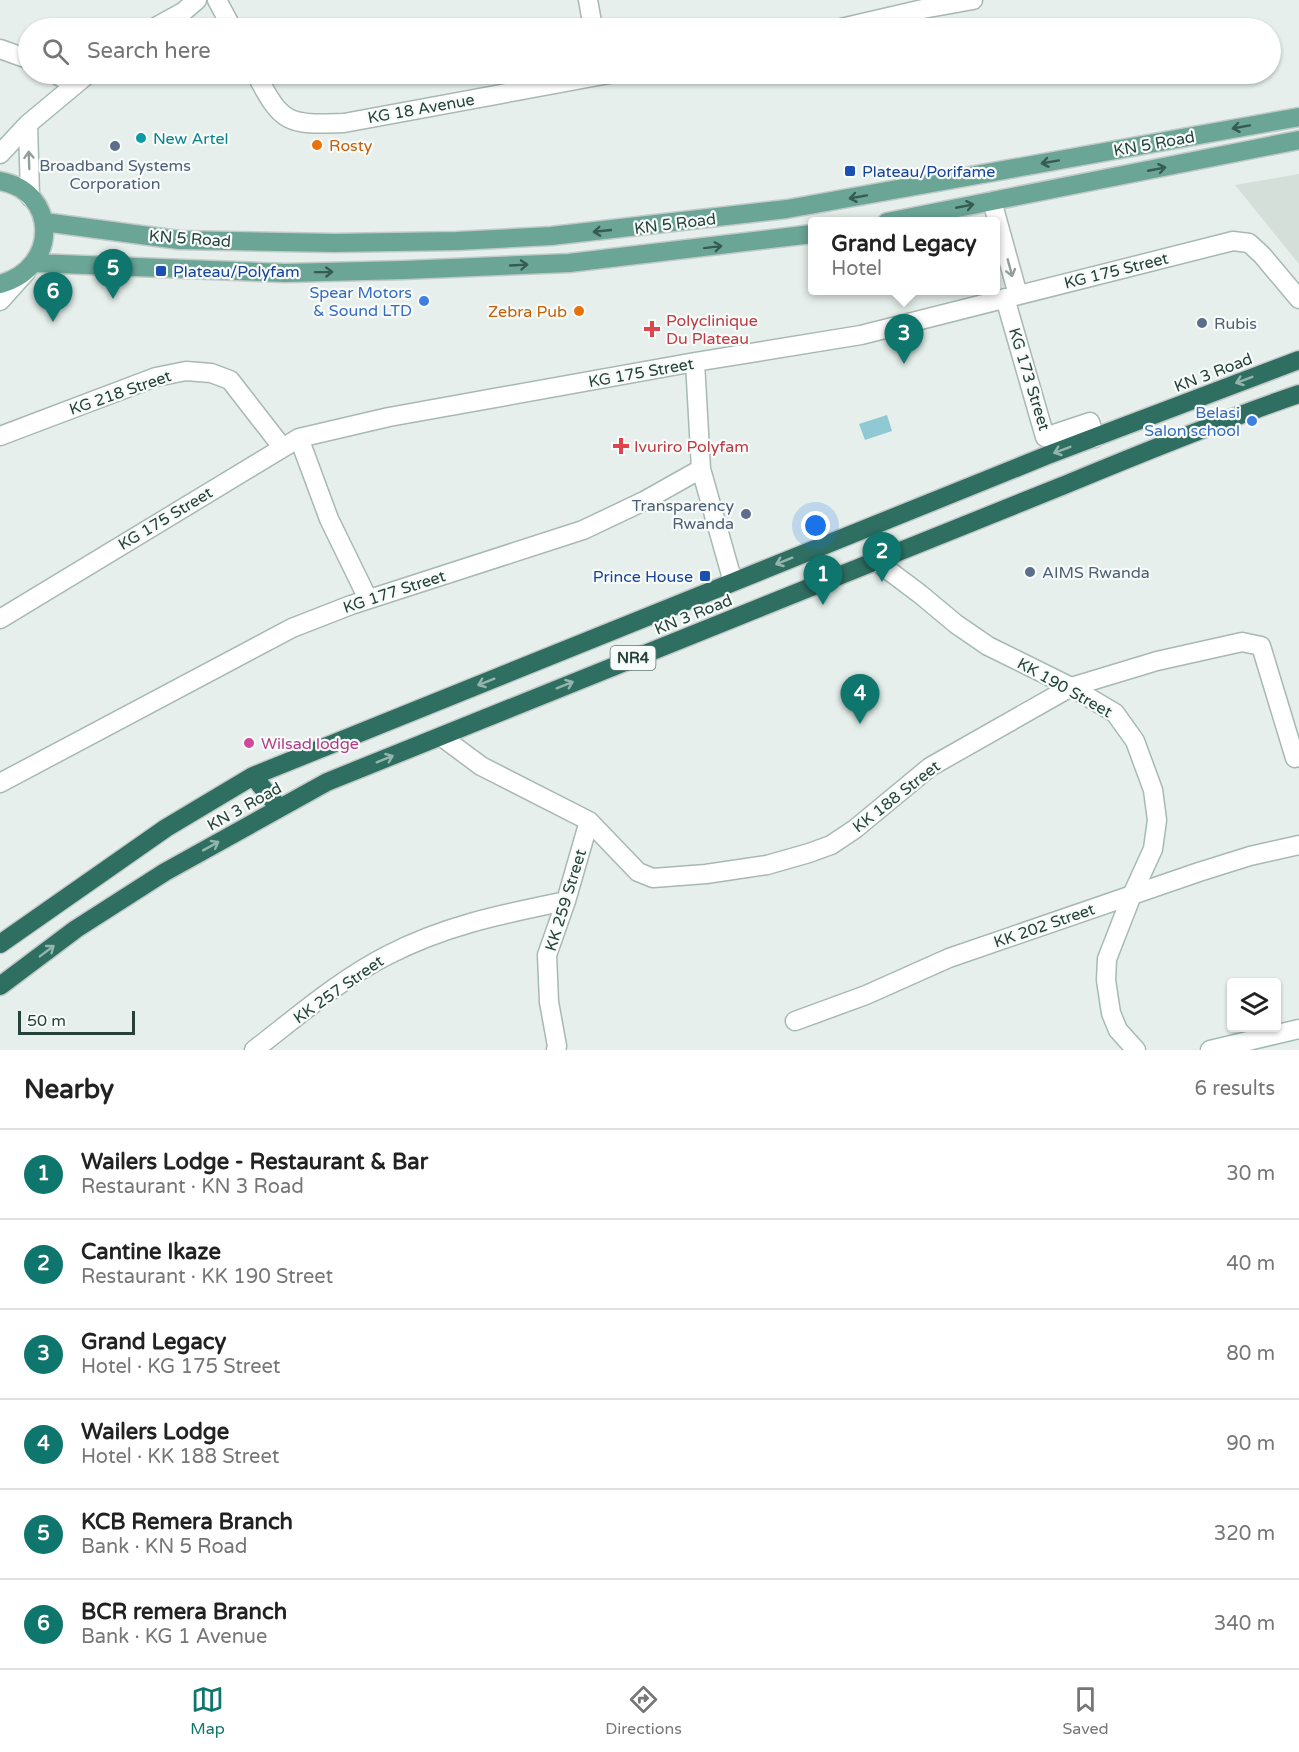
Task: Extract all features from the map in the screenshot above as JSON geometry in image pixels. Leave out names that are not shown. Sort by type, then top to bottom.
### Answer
[{"type":"highway","name":"KN 3 Road","points":[[0,944],[166,828],[253,777],[733,582],[1095,438],[1299,360]]},
{"type":"highway","name":"KN 3 Road","points":[[0,986],[86,923],[165,872],[327,782],[1149,450],[1299,394]]},
{"type":"highway","points":[[253,777],[279,808]]},
{"type":"main road","name":"KN 5 Road","points":[[44,222],[189,240],[334,243],[457,241],[551,236],[787,210],[1299,117]]},
{"type":"main road","name":"KN 5 Road","points":[[912,217],[1299,140]]},
{"type":"main road","points":[[0,181],[18,187],[30,197],[39,208],[44,222],[41,250],[31,268],[13,280],[0,284]]},
{"type":"main road","name":"KN 5 Road","points":[[31,268],[285,273],[404,270],[569,262],[808,235]]},
{"type":"street","points":[[172,18],[197,0]]},
{"type":"street","points":[[217,0],[227,18]]},
{"type":"street","points":[[588,0],[591,18]]},
{"type":"street","points":[[884,18],[973,0]]},
{"type":"street","points":[[0,49],[18,55]]},
{"type":"street","points":[[0,154],[28,124],[76,84]]},
{"type":"street","name":"KG 18 Avenue","points":[[261,84],[272,105],[288,119],[309,124],[344,123],[551,84]]},
{"type":"street","points":[[28,124],[30,197]]},
{"type":"street","name":"KG 173 Street","points":[[992,201],[995,217]]},
{"type":"street","name":"KG 173 Street","points":[[1000,239],[1045,437],[1090,422],[1095,438]]},
{"type":"street","name":"KG 175 Street","points":[[0,619],[299,438],[389,417],[695,362],[861,335],[1233,241],[1249,243],[1263,255],[1299,299]]},
{"type":"street","points":[[0,301],[31,268]]},
{"type":"street","points":[[695,362],[701,469],[733,582]]},
{"type":"street","name":"KG 218 Street","points":[[0,436],[156,377],[186,371],[211,373],[230,380],[282,447]]},
{"type":"street","points":[[299,438],[329,519],[368,599]]},
{"type":"street","name":"KG 177 Street","points":[[0,783],[292,628],[368,599],[583,530],[644,501],[701,469]]},
{"type":"street","name":"KK 190 Street","points":[[876,561],[956,624],[988,646],[1071,687],[1115,713],[1135,741],[1153,790],[1157,820],[1153,849],[1107,959],[1106,980],[1111,1013],[1118,1030],[1131,1045]]},
{"type":"street","name":"KK 188 Street","points":[[442,736],[481,766],[589,821],[638,872],[653,878],[706,874],[757,866],[809,854],[831,845],[855,829],[930,767],[1071,687],[1156,661],[1242,642],[1252,642],[1261,646],[1295,758]]},
{"type":"street","name":"KK 259 Street","points":[[556,1050],[547,956],[566,901],[589,821]]},
{"type":"street","name":"KK 202 Street","points":[[795,1021],[866,995],[949,958],[1250,856],[1299,845]]},
{"type":"street","name":"KK 257 Street","points":[[254,1050],[342,983],[387,955],[463,924],[566,901]]},
{"type":"street","points":[[1210,1050],[1299,1029]]},
{"type":"shaded area","points":[[1299,174],[1299,264],[1235,185]]},
{"type":"water","points":[[887,415],[892,431],[865,440],[859,424]]},
{"type":"place","name":"New Artel","points":[[141,138]]},
{"type":"place","name":"Rosty","points":[[317,145]]},
{"type":"place","name":"Broadband Systems Corporation","points":[[115,146]]},
{"type":"place","name":"Plateau/Porifame","points":[[850,171]]},
{"type":"place","name":"Plateau/Polyfam","points":[[161,271]]},
{"type":"place","name":"KCB Remera Branch","points":[[113,299]]},
{"type":"place","name":"Spear Motors & Sound LTD","points":[[424,301]]},
{"type":"place","name":"Zebra Pub","points":[[579,311]]},
{"type":"place","name":"BCR remera Branch","points":[[53,322]]},
{"type":"place","name":"Rubis","points":[[1202,323]]},
{"type":"place","name":"Polyclinique Du Plateau","points":[[652,329]]},
{"type":"place","name":"Grand Legacy","points":[[904,364]]},
{"type":"place","name":"Belasi Salon school","points":[[1252,421]]},
{"type":"place","name":"Ivuriro Polyfam","points":[[621,446]]},
{"type":"place","name":"Transparency Rwanda","points":[[746,514]]},
{"type":"place","name":"AIMS Rwanda","points":[[1030,572]]},
{"type":"place","name":"Prince House","points":[[705,576]]},
{"type":"place","name":"Cantine Ikaze","points":[[882,582]]},
{"type":"place","name":"Wailers Lodge - Restaurant & Bar","points":[[823,605]]},
{"type":"place","name":"Wailers Lodge","points":[[860,724]]},
{"type":"place","name":"Wilsad lodge","points":[[249,743]]}]
